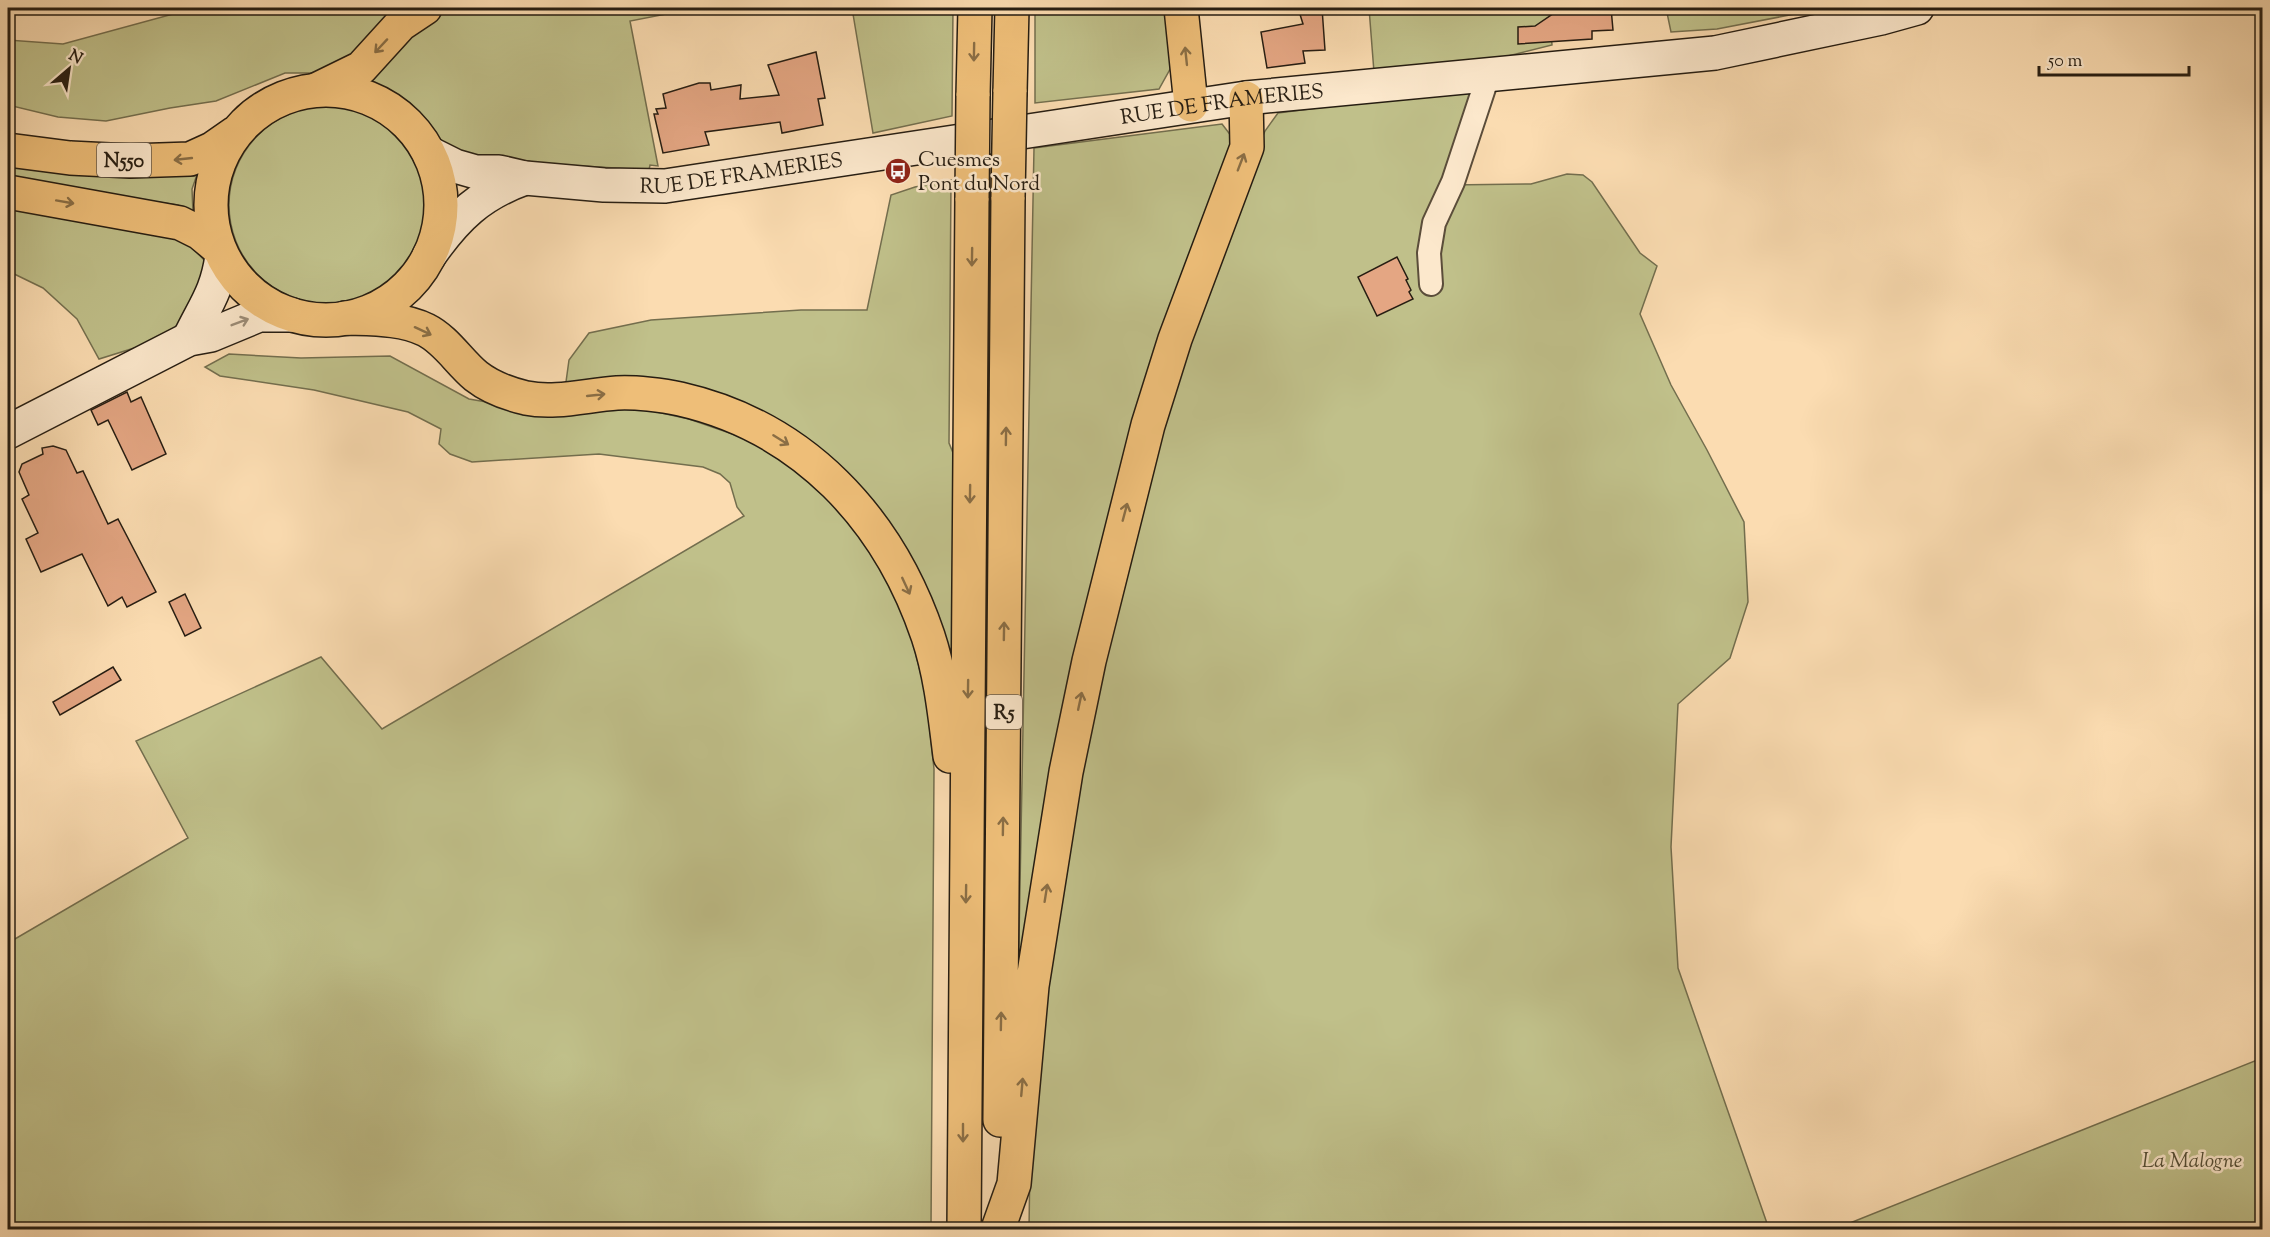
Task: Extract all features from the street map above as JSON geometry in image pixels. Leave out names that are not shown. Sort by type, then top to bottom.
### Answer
[{"type":"highway","points":[[316,90],[361,68],[401,24],[425,8]]},
{"type":"highway","name":"R5","points":[[964,1230],[975,8]]},
{"type":"highway","name":"R5","points":[[999,1228],[1008,197],[1012,8]]},
{"type":"highway","points":[[1181,8],[1191,105]]},
{"type":"highway","points":[[345,318],[372,311],[395,297],[415,278],[429,256],[437,236],[441,215],[441,194],[429,153],[401,117],[382,104],[339,90],[316,90],[293,94],[271,103],[251,117],[235,133],[222,154],[212,184],[210,200],[212,224],[220,252],[235,276],[251,293],[271,306],[292,315],[319,320],[377,319],[402,322],[426,330],[451,350],[477,376],[503,391],[528,398],[563,398],[619,393],[678,398],[732,414],[781,439],[822,469],[852,501],[882,541],[910,594],[927,636],[942,691],[950,759],[966,815]]},
{"type":"highway","points":[[999,1228],[1014,1184],[1032,986],[1066,771],[1089,661],[1148,425],[1175,339],[1247,147],[1246,98]]},
{"type":"highway","name":"N550","points":[[8,150],[110,160],[190,159],[235,133]]},
{"type":"highway","name":"N550","points":[[8,192],[180,223],[200,233],[220,252]]},
{"type":"main road","name":"RUE DE FRAMERIES","points":[[429,153],[455,166],[476,172],[499,172],[525,178],[604,185],[665,186],[1246,98],[1715,53],[1881,18],[1917,8]]},
{"type":"main road","name":"RUE DE FRAMERIES","points":[[429,256],[462,214],[504,185],[525,178]]},
{"type":"main road","points":[[189,339],[219,279],[220,252]]},
{"type":"main road","points":[[8,432],[189,339],[211,335],[259,315],[292,315]]},
{"type":"street","points":[[1431,284],[1429,253],[1434,223],[1453,182],[1490,73]]},
{"type":"green space","points":[[195,8],[401,8],[381,22],[357,53],[339,66],[311,73],[285,73],[216,101],[106,121],[58,117],[8,105],[8,40],[63,44]]},
{"type":"green space","points":[[449,8],[697,8],[630,21],[658,166],[650,165],[649,170],[531,163],[477,163],[434,141],[425,127],[410,112],[394,100],[362,84],[400,41]]},
{"type":"green space","points":[[852,8],[953,8],[952,116],[873,133]]},
{"type":"green space","points":[[1035,8],[1170,8],[1174,62],[1159,89],[1035,103]]},
{"type":"green space","points":[[1369,8],[1549,8],[1552,45],[1375,85]]},
{"type":"green space","points":[[1666,8],[1826,8],[1717,29],[1671,32]]},
{"type":"green space","points":[[1475,88],[1449,185],[1531,184],[1567,174],[1583,175],[1592,182],[1640,253],[1657,266],[1640,314],[1671,385],[1744,522],[1748,602],[1730,658],[1678,704],[1671,847],[1678,968],[1769,1229],[1029,1230],[1030,1159],[1055,904],[1104,657],[1167,408],[1245,178],[1265,131],[1278,113]]},
{"type":"green space","points":[[328,106],[347,108],[366,114],[383,123],[398,135],[410,150],[419,167],[425,186],[427,205],[425,224],[419,243],[410,260],[398,275],[383,287],[366,296],[347,302],[328,304],[309,302],[290,296],[273,287],[258,275],[246,260],[237,243],[231,224],[229,205],[231,186],[237,167],[246,150],[258,135],[273,123],[290,114],[309,108]]},
{"type":"green space","points":[[1222,124],[1232,137],[1230,156],[1018,992],[1034,148]]},
{"type":"green space","points":[[8,166],[200,166],[192,189],[193,213],[178,205],[8,180]]},
{"type":"green space","points":[[951,180],[949,443],[956,460],[954,654],[943,657],[810,451],[566,382],[569,360],[589,333],[651,320],[801,310],[867,310],[891,195],[915,187]]},
{"type":"green space","points":[[8,205],[176,236],[189,244],[205,261],[191,321],[163,339],[99,359],[77,319],[43,288],[8,271]]},
{"type":"green space","points":[[229,354],[301,358],[390,356],[469,399],[546,412],[643,409],[689,419],[744,438],[778,455],[840,508],[877,560],[907,620],[926,694],[934,769],[931,1229],[8,1229],[8,943],[188,838],[136,741],[321,657],[382,729],[744,516],[737,507],[730,483],[720,474],[703,467],[599,454],[472,462],[450,454],[439,444],[441,429],[408,412],[314,390],[220,376],[205,367]]},
{"type":"green space","name":"La Malogne","points":[[2262,1058],[2262,1229],[1835,1229]]},
{"type":"building","points":[[1298,8],[1322,8],[1325,50],[1303,51],[1305,63],[1267,68],[1261,32],[1303,24]]},
{"type":"building","points":[[1554,8],[1611,8],[1613,30],[1592,31],[1592,39],[1518,44],[1518,27],[1535,26],[1554,13]]},
{"type":"building","points":[[816,52],[825,98],[818,99],[823,125],[782,133],[780,122],[705,132],[709,145],[663,153],[654,114],[658,114],[656,109],[666,108],[663,94],[699,83],[710,83],[711,90],[741,85],[740,99],[779,95],[768,65]]},
{"type":"building","points":[[1397,257],[1408,279],[1406,280],[1411,290],[1409,292],[1413,299],[1377,316],[1358,277]]},
{"type":"building","points":[[127,392],[131,402],[141,397],[166,454],[132,470],[108,420],[98,425],[91,410]]},
{"type":"building","points":[[53,446],[66,450],[77,473],[83,471],[108,524],[118,519],[156,592],[127,607],[122,597],[108,606],[82,554],[41,572],[26,539],[38,533],[22,499],[29,495],[19,472],[22,464],[43,454],[42,448]]},
{"type":"building","points":[[185,594],[201,628],[185,636],[169,602]]},
{"type":"building","points":[[113,667],[121,680],[60,715],[53,702]]},
{"type":"place","name":"Cuesmes Pont du Nord","points":[[898,171]]}]
